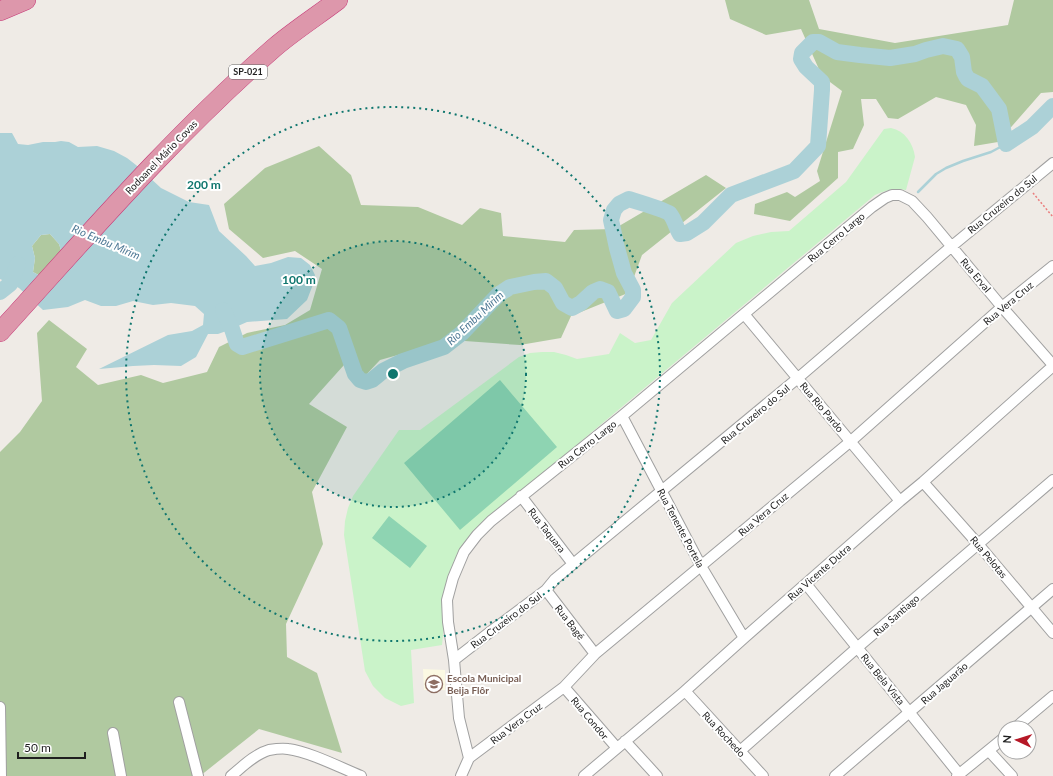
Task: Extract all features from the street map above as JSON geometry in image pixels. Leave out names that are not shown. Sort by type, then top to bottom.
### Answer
[{"type":"highway","points":[[0,11],[26,0]]},
{"type":"highway","name":"Rodoanel Mário Covas","points":[[0,332],[164,152],[217,99],[276,46],[338,0]]},
{"type":"street","name":"Rua Cruzeiro do Sul","points":[[454,660],[546,590],[573,564],[798,378],[952,246],[1053,163]]},
{"type":"street","name":"Rua Erval","points":[[892,195],[900,195],[912,201],[1053,365]]},
{"type":"street","name":"Rua Cerro Largo","points":[[469,758],[459,718],[454,660],[448,622],[447,600],[453,578],[464,552],[477,535],[491,521],[622,416],[872,207],[892,195]]},
{"type":"street","name":"Rua Vera Cruz","points":[[469,758],[564,687],[595,654],[851,441],[1002,307],[1053,266]]},
{"type":"street","name":"Rua Rio Pardo","points":[[744,314],[900,500]]},
{"type":"street","name":"Rua Vicente Dutra","points":[[584,776],[685,691],[900,500],[923,482],[1053,365]]},
{"type":"street","name":"Rua Tenente Portela","points":[[622,416],[701,566],[744,638]]},
{"type":"street","name":"Rua Santiago","points":[[740,751],[858,647],[1053,480]]},
{"type":"street","name":"Rua Pelotas","points":[[923,482],[978,544],[1053,634]]},
{"type":"street","name":"Rua Taquara","points":[[521,496],[573,564]]},
{"type":"street","name":"Rua Bela Vista","points":[[806,584],[910,712],[958,775]]},
{"type":"street","name":"Rua Jaguarão","points":[[835,776],[1053,589]]},
{"type":"street","name":"Rua Bagé","points":[[546,590],[595,654]]},
{"type":"street","name":"Rua Condor","points":[[564,687],[617,748]]},
{"type":"street","name":"Rua Rochedo","points":[[685,691],[763,776]]},
{"type":"street","points":[[1024,720],[1053,696]]},
{"type":"street","points":[[179,702],[198,776]]},
{"type":"street","points":[[0,707],[1,776]]},
{"type":"street","points":[[113,734],[121,776]]},
{"type":"street","points":[[625,740],[657,776]]},
{"type":"street","points":[[958,775],[997,744]]},
{"type":"street","points":[[231,776],[256,757],[269,750],[278,749],[287,749],[307,755],[361,776]]},
{"type":"street","points":[[989,750],[1012,776]]},
{"type":"street","points":[[461,776],[469,758]]},
{"type":"path","points":[[1026,185],[1053,217]]},
{"type":"shaded area","name":"Escola Municipal Beija Flôr","points":[[423,669],[445,670],[445,690],[424,690]]},
{"type":"green space","points":[[725,0],[809,0],[819,29],[895,43],[1008,25],[1014,0],[1053,0],[1053,92],[1041,93],[998,142],[974,146],[976,125],[966,105],[936,97],[898,119],[888,118],[876,99],[861,99],[864,125],[853,149],[838,152],[838,178],[790,221],[754,214],[755,204],[787,192],[795,197],[820,181],[817,171],[842,91],[822,76],[801,29],[766,35],[730,19]]},
{"type":"green space","points":[[891,128],[908,138],[914,152],[915,157],[906,190],[890,190],[875,195],[476,529],[465,543],[445,617],[442,645],[411,650],[414,703],[401,706],[385,698],[373,686],[365,671],[344,535],[348,508],[353,496],[399,430],[420,430],[519,357],[530,353],[554,352],[577,359],[609,354],[620,333],[635,343],[651,340],[672,303],[736,243],[753,236],[771,232],[789,231],[846,182],[884,129]]},
{"type":"green space","points":[[319,146],[351,175],[361,205],[418,207],[462,225],[480,208],[501,213],[503,236],[565,242],[574,230],[614,229],[706,175],[726,188],[642,255],[628,293],[571,316],[561,338],[520,345],[451,340],[380,360],[365,376],[344,365],[309,404],[347,427],[312,492],[323,544],[286,624],[287,657],[317,673],[342,753],[259,729],[200,776],[0,776],[0,452],[20,432],[42,401],[37,333],[49,320],[87,349],[76,367],[98,385],[141,375],[163,383],[207,372],[219,347],[247,333],[285,325],[310,310],[322,269],[295,251],[263,258],[229,229],[224,204],[265,168]]},
{"type":"green space","points":[[50,234],[59,244],[67,269],[60,280],[53,281],[33,272],[35,258],[32,246],[41,235]]},
{"type":"green space","points":[[500,380],[557,447],[460,530],[404,463]]},
{"type":"green space","points":[[389,516],[427,546],[410,568],[372,538]]},
{"type":"water","points":[[0,133],[12,133],[18,144],[28,145],[61,141],[69,142],[78,147],[97,146],[114,151],[136,165],[161,188],[189,202],[209,205],[219,231],[255,266],[271,263],[288,257],[301,258],[310,265],[315,275],[307,300],[287,319],[247,322],[218,334],[208,334],[196,357],[181,366],[154,365],[99,369],[168,335],[192,331],[203,325],[204,314],[195,306],[171,303],[153,305],[133,301],[116,306],[101,306],[85,300],[68,307],[43,310],[19,288],[0,279]],"holes":[[[50,234],[59,244],[67,269],[60,280],[53,281],[33,272],[35,258],[32,246],[41,235]]]},
{"type":"waterway","name":"Rio Embu Mirim","points":[[223,310],[237,344],[242,347],[329,320],[339,328],[355,374],[360,380],[366,382],[372,380],[383,371],[403,361],[444,347],[462,333],[498,295],[510,287],[546,281],[555,288],[563,303],[572,308],[581,303],[593,292],[600,289],[608,292],[617,311],[624,309],[633,297],[633,290],[624,273],[617,248],[611,220],[614,210],[619,204],[629,199],[667,212],[672,216],[680,234],[687,233],[703,223],[731,195],[794,171],[818,146],[822,82],[806,67],[801,59],[802,53],[813,42],[819,42],[837,52],[890,58],[915,54],[943,46],[957,49],[962,57],[964,72],[968,79],[982,86],[999,109],[1006,144],[1032,127],[1053,106]]},
{"type":"waterway","points":[[918,192],[936,174],[946,168],[991,152],[1006,144]]},
{"type":"waterway","name":"Rio Embu Mirim","points":[[0,292],[10,284],[18,264]]},
{"type":"place","name":"Escola Municipal Beija Flôr","points":[[434,684]]}]
